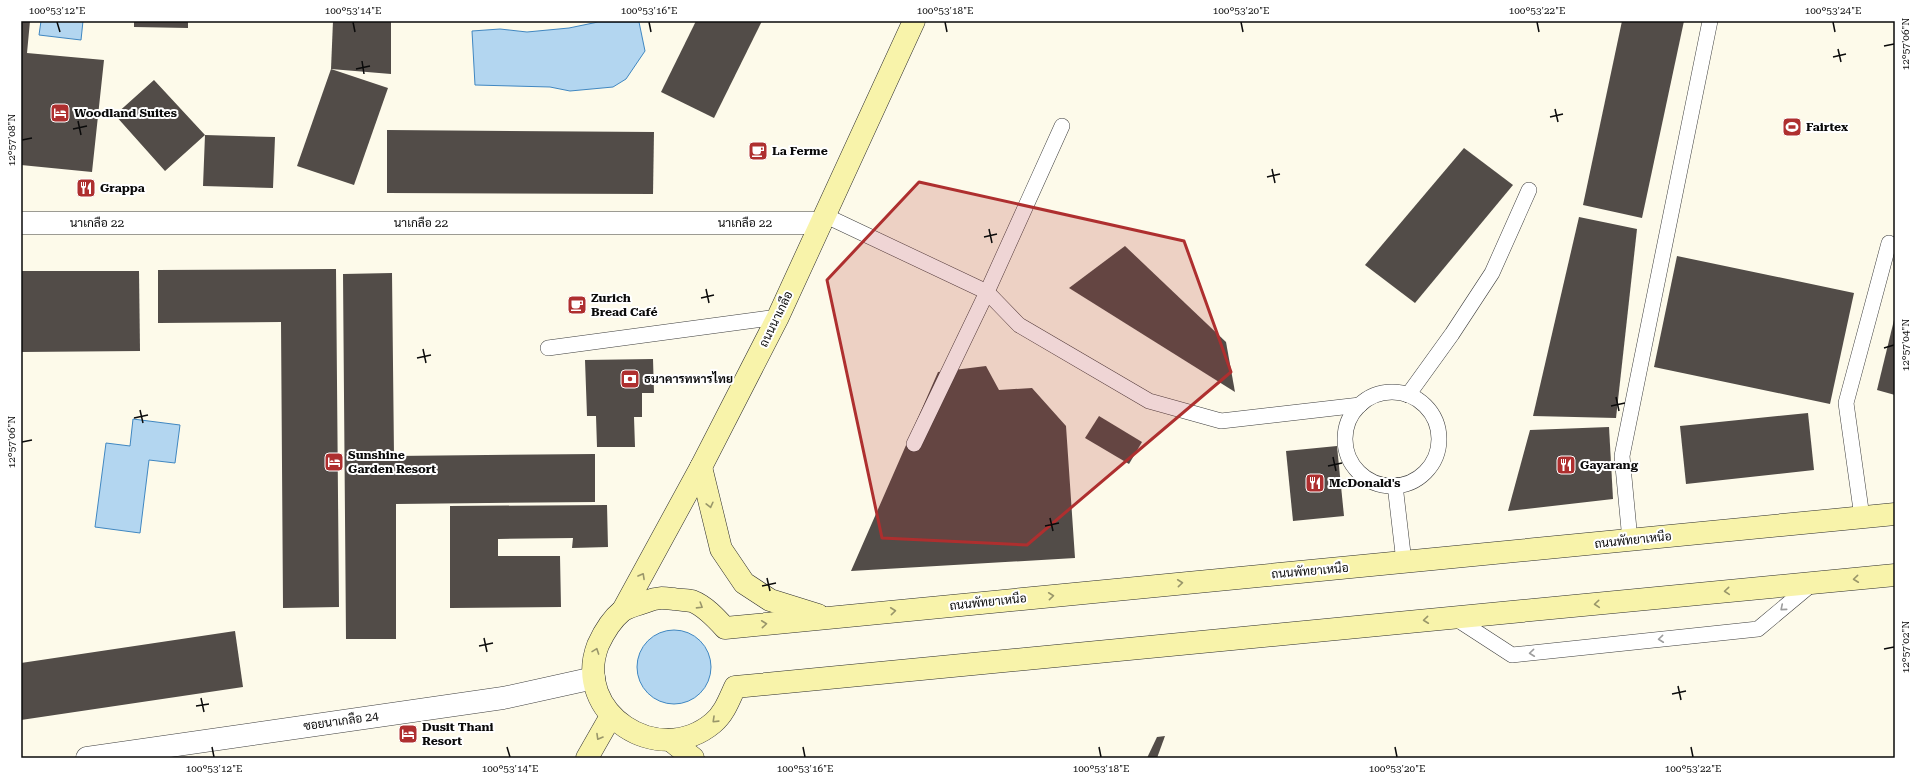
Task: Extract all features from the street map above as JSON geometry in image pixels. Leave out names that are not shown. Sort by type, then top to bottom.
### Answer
[{"type":"main road","name":"ถนนนาเกลือ","points":[[623,610],[701,467],[778,317],[914,21]]},
{"type":"main road","points":[[701,467],[721,549],[744,583],[770,600],[829,618]]},
{"type":"main road","name":"ถนนพัทยาเหนือ","points":[[623,610],[657,597],[692,601],[713,614],[725,628],[1895,514]]},
{"type":"main road","points":[[623,610],[604,630],[594,657],[594,678],[598,695],[611,716],[640,736],[670,740],[691,736],[713,723],[725,710],[735,687],[1895,575]]},
{"type":"main road","points":[[587,758],[611,716]]},
{"type":"main road","points":[[670,740],[693,758]]},
{"type":"street","name":"นาเกลือ 22","points":[[21,223],[823,219]]},
{"type":"street","name":"ซอยนาเกลือ 24","points":[[87,758],[503,698],[594,678]]},
{"type":"lane","points":[[1630,540],[1622,456],[1710,21]]},
{"type":"lane","points":[[914,444],[987,292],[1062,126]]},
{"type":"lane","points":[[1408,394],[1452,334],[1492,273],[1529,190]]},
{"type":"lane","points":[[823,219],[987,292],[1019,325],[1149,401],[1191,414],[1221,421],[1360,405]]},
{"type":"lane","points":[[1862,518],[1846,403],[1889,243]]},
{"type":"lane","points":[[548,348],[778,317]]},
{"type":"lane","points":[[1393,392],[1408,394],[1421,402],[1432,413],[1438,427],[1439,442],[1436,456],[1428,469],[1417,479],[1403,485],[1388,486],[1372,481],[1358,472],[1349,459],[1345,444],[1346,428],[1353,413],[1360,405],[1364,401],[1378,394],[1393,392]]},
{"type":"lane","points":[[1395,485],[1404,562]]},
{"type":"lane","points":[[1455,618],[1512,655],[1758,629],[1813,583]]},
{"type":"highlighted area","points":[[919,182],[1184,241],[1231,372],[1027,545],[882,538],[827,280]]},
{"type":"water","points":[[41,21],[83,21],[81,40],[39,35]]},
{"type":"water","points":[[598,22],[639,22],[645,51],[626,79],[613,87],[570,91],[550,87],[475,85],[472,31],[500,29],[527,32],[569,28]]},
{"type":"water","points":[[133,419],[180,425],[175,463],[149,460],[140,533],[95,527],[106,443],[130,446]]},
{"type":"water","points":[[674,630],[695,636],[705,646],[711,667],[705,688],[695,698],[674,704],[653,698],[643,688],[637,667],[643,646],[653,636]]},
{"type":"building","name":"Woodland Suites","points":[[21,21],[30,21],[27,53],[104,60],[92,172],[21,165]]},
{"type":"building","points":[[134,21],[188,21],[188,28],[134,27]]},
{"type":"building","points":[[333,21],[391,21],[391,74],[331,69]]},
{"type":"building","points":[[696,21],[762,21],[714,118],[661,92]]},
{"type":"building","points":[[1622,21],[1684,21],[1642,218],[1583,205]]},
{"type":"building","points":[[331,69],[388,88],[354,185],[297,166]]},
{"type":"building","points":[[154,80],[205,135],[165,171],[115,115]]},
{"type":"building","points":[[387,130],[654,132],[653,194],[387,193]]},
{"type":"building","points":[[205,135],[275,137],[273,188],[203,186]]},
{"type":"building","points":[[1464,148],[1513,185],[1415,303],[1365,265]]},
{"type":"building","points":[[1579,217],[1637,229],[1616,418],[1533,416]]},
{"type":"building","points":[[1125,246],[1226,342],[1235,392],[1069,288]]},
{"type":"building","points":[[1677,256],[1854,293],[1830,404],[1654,367]]},
{"type":"building","points":[[336,269],[339,607],[283,608],[281,322],[158,323],[158,270]]},
{"type":"building","points":[[21,271],[139,271],[140,351],[21,352]]},
{"type":"building","points":[[392,273],[394,456],[595,454],[595,502],[396,504],[396,639],[346,639],[343,274]]},
{"type":"building","points":[[1895,320],[1895,395],[1877,390]]},
{"type":"building","points":[[653,359],[654,393],[642,393],[642,417],[634,417],[635,447],[597,447],[596,416],[587,416],[585,360]]},
{"type":"building","points":[[986,366],[999,390],[1032,388],[1066,426],[1075,558],[851,571],[938,372]]},
{"type":"building","points":[[1808,413],[1814,470],[1686,484],[1680,426]]},
{"type":"building","points":[[1099,416],[1142,442],[1129,464],[1085,438]]},
{"type":"building","name":"Gayarang","points":[[1609,427],[1613,499],[1508,511],[1530,430]]},
{"type":"building","name":"McDonald's","points":[[1337,446],[1344,516],[1293,521],[1286,451]]},
{"type":"building","points":[[607,505],[608,547],[572,548],[573,538],[498,539],[498,556],[560,556],[561,607],[450,608],[450,506]]},
{"type":"building","points":[[235,631],[243,687],[21,720],[21,663]]},
{"type":"building","points":[[1165,736],[1157,758],[1147,758],[1157,737]]},
{"type":"place","name":"Woodland Suites","points":[[60,113]]},
{"type":"place","name":"Fairtex","points":[[1792,127]]},
{"type":"place","name":"La Ferme","points":[[758,151]]},
{"type":"place","name":"Grappa","points":[[86,188]]},
{"type":"place","name":"Zurich Bread Café","points":[[577,305]]},
{"type":"place","name":"ธนาคารทหารไทย","points":[[630,379]]},
{"type":"place","name":"Sunshine Garden Resort","points":[[334,462]]},
{"type":"place","name":"Gayarang","points":[[1566,465]]},
{"type":"place","name":"McDonald's","points":[[1315,483]]},
{"type":"place","name":"Dusit Thani Resort","points":[[408,734]]}]
